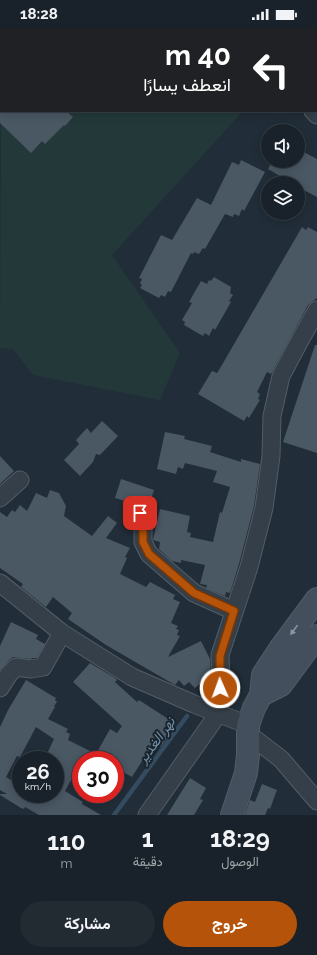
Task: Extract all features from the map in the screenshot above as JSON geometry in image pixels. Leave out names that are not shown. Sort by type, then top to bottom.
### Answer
[{"type":"street","points":[[147,815],[218,714],[220,656],[249,567],[264,508],[271,456],[272,416],[281,376],[317,310]]},
{"type":"street","points":[[0,498],[20,480]]},
{"type":"street","points":[[140,513],[143,529],[143,542],[149,554],[194,593],[234,611]]},
{"type":"street","points":[[0,583],[62,633],[132,676],[218,714],[247,729],[281,759],[317,801]]},
{"type":"street","points":[[232,815],[246,773],[248,755],[247,729],[254,708],[261,695],[263,675],[317,599]]},
{"type":"street","points":[[0,688],[8,674],[16,667],[31,669],[42,667],[62,633]]},
{"type":"street","points":[[261,695],[281,685],[317,636]]},
{"type":"green space","points":[[1,112],[242,112],[112,255],[180,353],[160,400],[33,375],[13,349],[0,348]]},
{"type":"building","points":[[0,112],[67,112],[73,117],[45,144],[42,141],[31,153],[0,123]]},
{"type":"building","points":[[305,153],[317,159],[317,197],[305,191],[305,176],[280,176],[268,169],[305,168]]},
{"type":"building","points":[[241,160],[265,172],[263,176],[261,176],[261,179],[244,211],[242,209],[239,216],[234,214],[233,217],[225,214],[205,249],[203,248],[199,254],[194,252],[193,254],[191,253],[171,292],[168,291],[165,297],[161,295],[159,298],[140,288],[142,285],[140,283],[142,279],[139,278],[161,235],[172,240],[197,198],[211,205],[232,162],[239,165]]},
{"type":"building","points":[[302,227],[306,230],[308,227],[317,232],[317,298],[308,305],[271,374],[267,372],[257,392],[260,394],[258,399],[260,400],[249,418],[247,416],[244,421],[198,394],[212,371],[217,373],[219,370]]},
{"type":"building","points":[[214,277],[231,287],[230,293],[233,295],[229,301],[231,302],[215,330],[213,328],[209,336],[205,333],[203,336],[184,325],[185,322],[182,320],[192,303],[189,302],[201,281],[207,284],[209,280],[211,281]]},
{"type":"building","points":[[315,345],[317,345],[317,453],[283,442]]},
{"type":"building","points":[[102,421],[118,436],[100,455],[96,454],[93,462],[80,476],[64,460],[79,444],[76,440],[87,428],[91,433]]},
{"type":"building","points":[[165,432],[185,436],[184,439],[212,446],[210,452],[241,462],[241,459],[260,464],[254,506],[239,564],[230,593],[226,592],[225,596],[206,588],[207,585],[200,584],[205,565],[181,560],[181,563],[172,561],[159,549],[160,542],[153,540],[160,509],[190,516],[187,532],[191,533],[190,537],[213,542],[220,512],[222,513],[230,487],[213,482],[217,471],[185,463],[183,469],[178,467],[176,474],[157,469]]},
{"type":"building","points":[[0,456],[14,471],[0,484]]},
{"type":"building","points":[[121,479],[154,490],[148,508],[143,503],[135,504],[115,498]]},
{"type":"building","points":[[50,490],[59,493],[66,506],[64,516],[92,536],[108,516],[117,523],[106,538],[130,548],[125,557],[127,558],[120,574],[146,587],[150,582],[175,595],[173,599],[180,602],[171,623],[178,626],[176,629],[179,630],[177,635],[180,636],[168,657],[201,641],[210,659],[211,677],[204,683],[202,682],[195,688],[189,682],[184,686],[179,680],[175,685],[106,645],[68,619],[72,613],[53,597],[46,607],[21,587],[23,584],[0,568],[0,512],[7,517],[12,510],[15,512],[20,505],[27,511],[36,493],[47,498]]},
{"type":"building","points":[[11,622],[38,635],[36,639],[45,644],[37,658],[31,659],[13,657],[0,670],[0,646]]},
{"type":"building","points":[[90,663],[115,678],[117,680],[115,682],[137,702],[139,700],[176,724],[161,747],[154,742],[132,777],[124,773],[124,751],[98,751],[110,729],[117,733],[122,726],[73,682]]},
{"type":"building","points":[[26,680],[56,698],[55,700],[57,702],[48,719],[68,729],[66,732],[70,734],[68,740],[90,751],[72,751],[72,778],[65,791],[72,795],[72,803],[82,803],[101,815],[39,815],[25,807],[24,809],[13,803],[64,803],[64,751],[48,751],[54,739],[36,727],[23,751],[12,751],[12,766],[6,777],[12,781],[12,802],[0,795],[7,794],[0,790],[0,727],[8,710]]},
{"type":"building","points":[[190,778],[206,788],[200,799],[203,800],[194,815],[167,815]]},
{"type":"building","points":[[262,784],[277,790],[270,809],[268,808],[265,815],[245,815],[250,800],[255,802]]},
{"type":"waterway","name":"نهر الغدير","points":[[114,815],[187,716]]},
{"type":"route","points":[[140,513],[143,529],[143,542],[149,554],[194,593],[234,611],[220,656],[220,688]]}]
